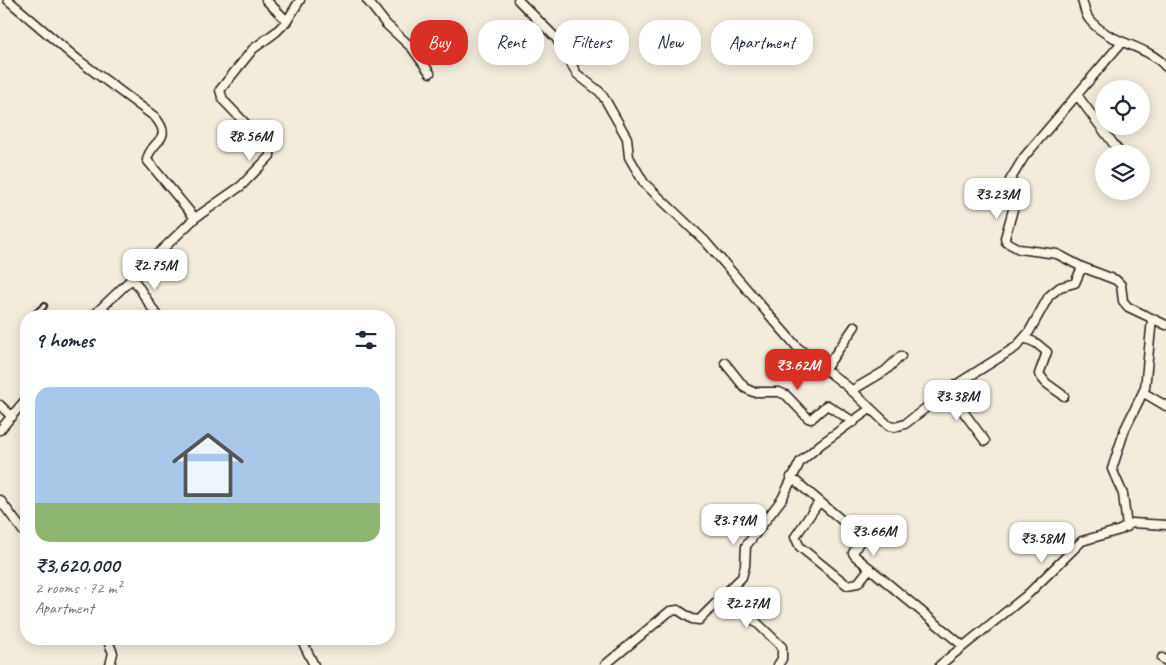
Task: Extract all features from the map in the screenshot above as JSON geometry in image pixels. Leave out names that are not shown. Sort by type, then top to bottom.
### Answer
[{"type":"street","points":[[8,0],[77,59],[155,117],[163,130],[163,134],[148,154],[147,160],[195,218]]},
{"type":"street","points":[[266,0],[287,21]]},
{"type":"street","points":[[99,310],[195,218],[241,186],[271,155],[270,149],[223,100],[220,90],[253,49],[287,21],[300,0]]},
{"type":"street","points":[[367,0],[386,24],[412,48],[430,73]]},
{"type":"street","points":[[518,0],[556,38],[577,74],[600,92],[627,138],[629,157],[644,182],[705,241],[798,347],[852,391],[885,424],[900,426],[978,369],[1004,356],[1024,338],[1049,296],[1060,287],[1075,283],[1082,267]]},
{"type":"street","points":[[1082,0],[1089,19],[1122,42],[1158,59],[1166,67]]},
{"type":"street","points":[[1122,42],[1024,157],[1013,174],[1009,186],[1014,206],[1005,238],[1006,242],[1013,248],[1057,254],[1082,267],[1120,282],[1125,304],[1166,325]]},
{"type":"street","points":[[1077,95],[1114,145]]},
{"type":"street","points":[[133,278],[153,310]]},
{"type":"street","points":[[1127,527],[1123,494],[1112,469],[1125,429],[1144,393],[1148,377],[1152,319]]},
{"type":"street","points":[[825,369],[855,326]]},
{"type":"street","points":[[1024,338],[1036,342],[1047,352],[1040,370],[1041,378],[1064,396]]},
{"type":"street","points":[[852,391],[885,370],[901,356]]},
{"type":"street","points":[[725,363],[745,388],[752,392],[778,392],[786,395],[808,418],[811,419],[827,405],[854,422]]},
{"type":"street","points":[[948,390],[985,441]]},
{"type":"street","points":[[1144,393],[1166,406]]},
{"type":"street","points":[[0,405],[12,417]]},
{"type":"street","points":[[0,430],[20,407]]},
{"type":"street","points":[[605,665],[670,612],[678,610],[692,619],[699,620],[726,594],[742,577],[746,566],[744,552],[751,537],[782,499],[791,477],[800,462],[808,454],[870,409]]},
{"type":"street","points":[[791,477],[859,535],[861,539],[853,553],[963,646]]},
{"type":"street","points":[[0,500],[20,527]]},
{"type":"street","points":[[819,502],[795,537],[800,547],[847,585],[858,583],[870,568]]},
{"type":"street","points":[[940,665],[1027,595],[1082,541],[1137,522],[1166,525]]},
{"type":"street","points":[[726,594],[782,647],[782,659],[778,665]]},
{"type":"street","points":[[110,645],[113,653],[110,665]]},
{"type":"street","points":[[304,645],[314,665]]},
{"type":"lane","points":[[40,310],[44,306]]}]
